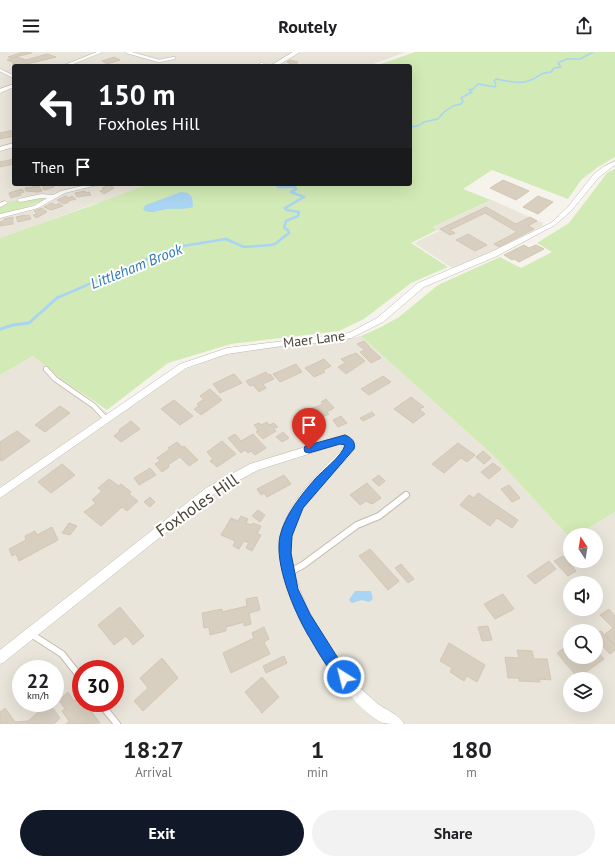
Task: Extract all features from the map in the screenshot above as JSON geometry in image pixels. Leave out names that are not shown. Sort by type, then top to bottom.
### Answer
[{"type":"street","points":[[69,64],[101,52]]},
{"type":"street","points":[[276,64],[297,52]]},
{"type":"street","points":[[0,90],[12,86]]},
{"type":"street","points":[[0,149],[12,146]]},
{"type":"street","name":"Maer Lane","points":[[0,494],[184,366],[218,353],[254,346],[337,338],[367,328],[380,320],[421,286],[494,254],[553,224],[561,218],[593,177],[601,170],[615,162]]},
{"type":"street","points":[[0,216],[36,207],[52,197],[71,190],[89,186]]},
{"type":"street","points":[[20,200],[36,196],[52,197]]},
{"type":"street","name":"Foxholes Hill","points":[[0,658],[210,491],[254,467],[345,439],[350,444],[349,449],[299,505],[286,536],[285,553],[292,589],[305,618],[328,655],[352,688],[380,714],[397,724]]},
{"type":"lane","points":[[127,52],[159,61],[174,58]]},
{"type":"lane","points":[[0,70],[12,76]]},
{"type":"lane","points":[[46,369],[55,379],[94,406],[106,419]]},
{"type":"lane","points":[[289,572],[303,566],[357,525],[379,516],[406,495]]},
{"type":"lane","points":[[31,634],[62,654],[72,667]]},
{"type":"lane","points":[[107,712],[117,724]]},
{"type":"shaded area","points":[[0,52],[98,52],[66,64],[12,64],[12,85],[0,89]]},
{"type":"shaded area","points":[[105,52],[293,52],[272,64],[73,64]]},
{"type":"shaded area","points":[[300,52],[406,52],[373,64],[279,64]]},
{"type":"shaded area","points":[[12,88],[12,144],[0,147],[0,92]]},
{"type":"shaded area","points":[[12,147],[12,186],[142,186],[0,238],[0,150]]},
{"type":"shaded area","points":[[492,200],[543,223],[542,226],[505,246],[452,268],[414,243],[439,231],[433,227]]},
{"type":"shaded area","points":[[361,336],[495,457],[563,530],[563,568],[603,568],[603,528],[589,528],[615,512],[615,724],[0,724],[0,375],[33,356],[114,418],[184,370],[225,354],[293,344],[339,341]]},
{"type":"green space","points":[[415,52],[615,52],[615,157],[598,167],[581,180],[568,199],[492,170],[463,189],[491,200],[433,227],[437,230],[411,243],[448,267],[411,283],[364,319],[339,331],[231,344],[168,363],[107,410],[63,380],[33,356],[0,375],[0,238],[142,186],[412,186],[412,64],[381,64]]},
{"type":"green space","points":[[615,169],[615,512],[589,528],[563,528],[563,530],[495,457],[361,336],[399,317],[438,285],[500,257],[521,268],[552,252],[537,243],[569,223],[607,173]]},
{"type":"green space","points":[[37,197],[46,198],[44,201],[34,203],[17,211],[0,213],[0,206],[8,204],[7,202]]},
{"type":"water","points":[[181,192],[188,193],[192,197],[193,207],[183,209],[167,209],[156,212],[145,211],[143,208],[146,205]]},
{"type":"water","points":[[355,591],[371,591],[373,599],[369,602],[362,600],[352,603],[349,600]]},
{"type":"building","points":[[23,52],[32,53],[11,58],[8,57]]},
{"type":"building","points":[[47,54],[56,57],[27,64],[12,64],[15,63],[7,60],[17,57],[26,60]]},
{"type":"building","points":[[114,57],[120,60],[107,64],[102,61]]},
{"type":"building","points":[[290,60],[298,62],[296,64],[289,64],[291,63],[287,62]]},
{"type":"building","points":[[12,130],[12,136],[0,139],[0,133]]},
{"type":"building","points":[[12,159],[12,164],[0,167],[0,162]]},
{"type":"building","points":[[503,180],[529,191],[516,200],[490,188]]},
{"type":"building","points":[[39,186],[42,191],[26,191],[25,188]]},
{"type":"building","points":[[42,186],[54,187],[44,190]]},
{"type":"building","points":[[111,186],[114,188],[104,194],[100,191],[104,190],[102,188]]},
{"type":"building","points":[[22,189],[24,192],[20,193],[21,195],[11,198],[9,193]]},
{"type":"building","points":[[85,191],[86,193],[89,192],[91,195],[77,197],[75,193]]},
{"type":"building","points":[[66,196],[69,198],[72,196],[76,199],[68,201],[69,202],[64,204],[57,200]]},
{"type":"building","points":[[538,196],[553,202],[538,214],[523,207]]},
{"type":"building","points":[[52,203],[56,205],[59,203],[63,206],[51,210],[44,207]]},
{"type":"building","points":[[486,207],[516,224],[530,217],[537,221],[528,226],[534,229],[499,247],[494,244],[517,232],[485,213],[450,230],[455,233],[450,235],[440,229]]},
{"type":"building","points":[[42,208],[47,212],[36,218],[33,215],[37,214],[34,211]]},
{"type":"building","points":[[29,215],[31,219],[18,222],[16,217]]},
{"type":"building","points":[[13,217],[13,224],[0,226],[0,222],[4,221],[4,219]]},
{"type":"building","points":[[468,234],[487,245],[475,251],[456,240]]},
{"type":"building","points":[[524,245],[529,248],[536,245],[544,249],[519,262],[504,255]]},
{"type":"building","points":[[364,341],[381,358],[371,363],[360,352],[365,350],[357,344]]},
{"type":"building","points":[[356,353],[365,361],[346,374],[338,367],[345,363],[341,359]]},
{"type":"building","points":[[324,359],[331,366],[323,370],[325,372],[314,377],[305,368]]},
{"type":"building","points":[[296,364],[302,372],[280,382],[273,374]]},
{"type":"building","points":[[266,372],[274,379],[263,384],[266,388],[259,392],[253,385],[250,386],[246,381]]},
{"type":"building","points":[[234,374],[242,383],[220,393],[213,384]]},
{"type":"building","points":[[383,376],[391,382],[369,395],[361,389]]},
{"type":"building","points":[[210,389],[222,400],[201,415],[194,409],[199,406],[197,404],[204,399],[200,396]]},
{"type":"building","points":[[411,397],[424,407],[419,409],[425,414],[413,423],[394,409]]},
{"type":"building","points":[[326,399],[334,408],[327,412],[329,414],[322,417],[320,415],[314,417],[308,410],[323,404],[321,402]]},
{"type":"building","points":[[174,400],[193,416],[180,425],[161,409]]},
{"type":"building","points":[[60,406],[70,413],[45,432],[35,425]]},
{"type":"building","points":[[372,412],[375,415],[363,421],[360,418]]},
{"type":"building","points":[[341,416],[347,423],[338,427],[333,420]]},
{"type":"building","points":[[131,421],[140,429],[121,442],[114,436]]},
{"type":"building","points":[[267,422],[269,425],[274,423],[278,427],[273,429],[276,431],[263,439],[256,432],[258,430],[254,425],[259,423],[261,425]]},
{"type":"building","points":[[17,431],[30,441],[2,461],[0,460],[0,442]]},
{"type":"building","points":[[283,432],[289,438],[282,442],[276,437]]},
{"type":"building","points":[[235,434],[241,441],[253,434],[266,448],[255,455],[251,451],[248,453],[245,450],[241,453],[228,438]]},
{"type":"building","points":[[222,441],[236,454],[217,467],[210,461],[213,459],[207,452]]},
{"type":"building","points":[[177,442],[182,447],[184,446],[198,460],[189,466],[180,457],[168,465],[169,467],[162,472],[155,464],[160,461],[157,458]]},
{"type":"building","points":[[458,443],[475,455],[467,462],[461,458],[444,473],[432,464]]},
{"type":"building","points":[[483,451],[491,458],[484,464],[476,457]]},
{"type":"building","points":[[493,463],[501,469],[489,479],[481,472]]},
{"type":"building","points":[[62,464],[75,475],[51,493],[38,482]]},
{"type":"building","points":[[150,468],[156,475],[139,485],[134,478]]},
{"type":"building","points":[[284,475],[291,484],[267,497],[264,493],[261,495],[257,489]]},
{"type":"building","points":[[379,475],[385,481],[379,486],[372,480]]},
{"type":"building","points":[[109,479],[119,486],[121,484],[131,492],[129,494],[138,501],[127,511],[122,507],[101,526],[84,512],[96,503],[92,500],[102,491],[98,488]]},
{"type":"building","points":[[367,483],[381,498],[372,504],[366,501],[360,505],[350,495]]},
{"type":"building","points":[[509,485],[520,498],[512,502],[501,489]]},
{"type":"building","points":[[478,493],[518,520],[512,528],[497,518],[490,526],[460,505],[469,495],[474,498]]},
{"type":"building","points":[[150,497],[155,502],[150,507],[144,502]]},
{"type":"building","points":[[258,510],[265,515],[260,522],[252,516]]},
{"type":"building","points":[[241,516],[248,519],[246,523],[252,525],[253,523],[261,526],[257,534],[261,535],[252,551],[246,548],[249,543],[244,541],[239,549],[233,546],[235,541],[221,535],[231,518],[238,521]]},
{"type":"building","points":[[69,523],[77,526],[70,535],[62,533]]},
{"type":"building","points":[[52,527],[58,540],[19,561],[16,554],[12,556],[9,549],[26,540],[25,536],[35,531],[37,535]]},
{"type":"building","points":[[370,549],[399,581],[388,590],[359,556]]},
{"type":"building","points":[[563,556],[563,568],[573,568],[576,571],[568,576],[554,561]]},
{"type":"building","points":[[549,561],[556,569],[535,584],[527,576]]},
{"type":"building","points":[[401,564],[414,579],[408,583],[395,568]]},
{"type":"building","points":[[503,594],[514,609],[495,619],[484,604]]},
{"type":"building","points":[[257,597],[260,610],[249,613],[251,624],[244,626],[244,622],[226,627],[226,631],[210,635],[209,627],[204,628],[202,613],[222,609],[222,612],[247,606],[246,599]]},
{"type":"building","points":[[120,607],[144,636],[133,645],[126,636],[114,645],[98,625]]},
{"type":"building","points":[[609,609],[615,616],[615,646],[605,634],[613,628],[601,616],[603,616],[603,613]]},
{"type":"building","points":[[488,626],[492,640],[482,641],[478,627]]},
{"type":"building","points":[[264,627],[269,639],[264,642],[270,654],[231,673],[223,653],[254,638],[252,633]]},
{"type":"building","points":[[603,633],[615,646],[615,650],[610,654],[603,646]]},
{"type":"building","points":[[449,643],[485,665],[477,682],[467,676],[464,681],[450,672],[452,668],[440,661]]},
{"type":"building","points":[[563,649],[563,660],[557,653]]},
{"type":"building","points":[[517,650],[532,651],[534,659],[547,659],[551,680],[539,679],[540,682],[519,681],[519,678],[508,678],[505,657],[519,658]]},
{"type":"building","points":[[284,656],[287,663],[266,673],[263,666]]},
{"type":"building","points":[[162,658],[178,678],[143,711],[134,701],[148,688],[140,678]]},
{"type":"building","points":[[566,664],[597,664],[586,672],[573,672]]},
{"type":"building","points":[[262,677],[279,697],[262,713],[245,692]]},
{"type":"building","points":[[68,692],[72,698],[72,712],[92,712],[100,723],[66,724],[69,721],[63,712],[65,709],[64,696]]},
{"type":"building","points":[[5,708],[15,722],[28,721],[38,712],[56,712],[60,718],[54,724],[0,724],[0,712]]},
{"type":"waterway","name":"Littleham Brook","points":[[412,127],[438,119],[444,112],[453,106],[461,104],[463,101],[461,98],[472,92],[469,90],[473,89],[478,84],[495,87],[496,85],[494,81],[496,79],[514,82],[527,81],[547,72],[551,72],[554,68],[561,67],[558,63],[567,59],[580,59],[593,52]]},
{"type":"waterway","name":"Littleham Brook","points":[[57,298],[147,259],[183,246],[226,239],[244,247],[275,244],[289,233],[288,230],[284,228],[286,221],[298,216],[299,212],[287,210],[285,208],[304,197],[291,192],[296,189],[295,187],[277,186]]},
{"type":"waterway","name":"Littleham Brook","points":[[0,329],[13,325],[29,323],[58,297]]},
{"type":"route","points":[[309,449],[345,439],[351,446],[299,505],[286,536],[285,553],[292,589],[305,618],[328,655],[344,677]]}]
